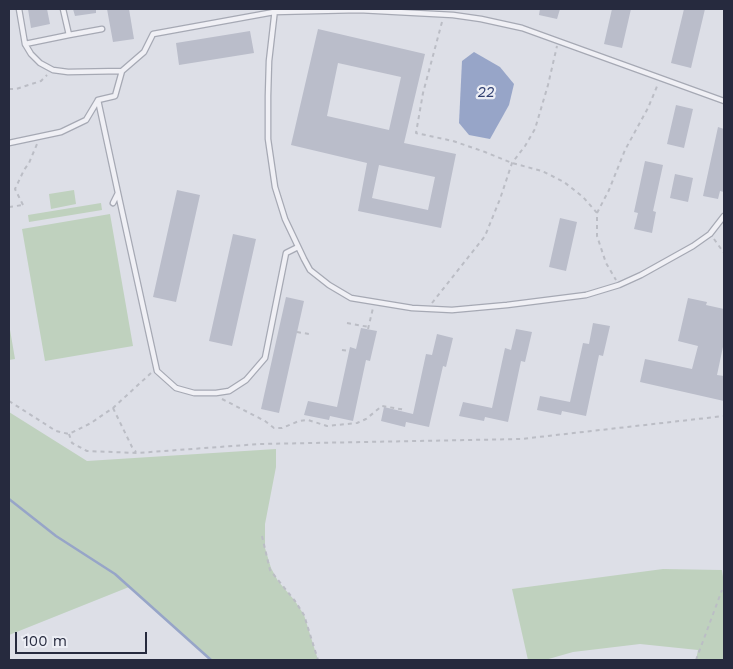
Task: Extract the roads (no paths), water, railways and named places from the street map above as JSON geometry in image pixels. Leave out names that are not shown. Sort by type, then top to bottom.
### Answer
[{"type":"lane","points":[[19,9],[25,44],[40,63],[53,70],[68,72],[122,70]]},
{"type":"lane","points":[[63,9],[69,35]]},
{"type":"lane","points":[[275,10],[268,96],[268,139],[275,187],[285,219],[310,270],[329,285],[351,298],[374,303],[452,310],[586,295],[619,285],[641,275],[693,246],[710,234],[724,216]]},
{"type":"lane","points":[[9,144],[61,132],[86,120],[98,100],[115,96],[122,70],[144,52],[154,34],[275,10],[360,10],[481,19],[522,28],[724,101]]},
{"type":"lane","points":[[25,44],[102,29]]},
{"type":"lane","points":[[98,100],[156,368],[176,388],[194,393],[229,391],[246,380],[265,358],[286,254],[298,247]]},
{"type":"lane","points":[[113,203],[118,193]]},
{"type":"water","name":"22","points":[[474,52],[500,67],[514,84],[509,105],[490,139],[469,135],[459,123],[462,61]]},
{"type":"waterway","points":[[9,499],[56,536],[115,574],[211,660]]}]
